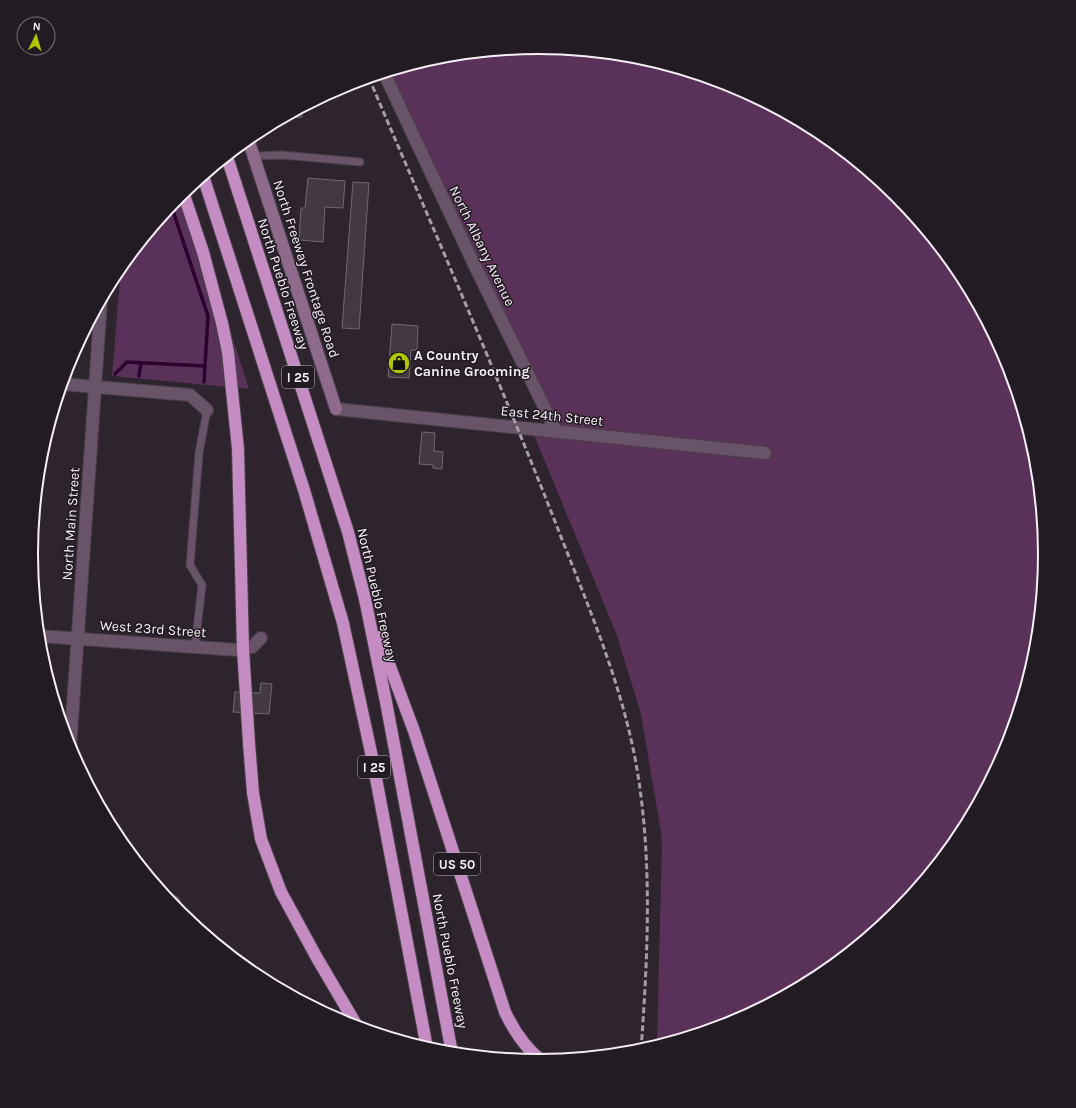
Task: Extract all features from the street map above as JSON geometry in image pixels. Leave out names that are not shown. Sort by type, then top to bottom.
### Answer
[{"type":"highway","name":"North Pueblo Freeway","points":[[228,162],[348,532],[365,598],[451,1046]]},
{"type":"highway","name":"I 25","points":[[205,181],[304,490],[343,623],[372,757],[426,1041]]},
{"type":"highway","points":[[185,199],[203,252],[222,323],[228,352],[238,449],[243,649],[253,793],[261,839],[281,892],[352,1018]]},
{"type":"highway","name":"US 50","points":[[365,598],[414,731],[505,1012],[515,1031],[535,1054]]},
{"type":"street","name":"North Albany Avenue","points":[[386,78],[472,260],[556,431]]},
{"type":"street","name":"North Freeway Frontage Road","points":[[250,145],[336,409]]},
{"type":"street","name":"North Main Street","points":[[71,732],[100,313]]},
{"type":"street","points":[[68,385],[190,395],[207,410]]},
{"type":"street","name":"East 24th Street","points":[[336,409],[765,453]]},
{"type":"street","name":"West 23rd Street","points":[[45,636],[238,650],[243,649]]},
{"type":"street","points":[[243,649],[252,647],[261,638]]},
{"type":"lane","points":[[253,156],[282,155],[360,162]]},
{"type":"lane","points":[[195,647],[202,585],[190,565],[198,453],[207,410]]},
{"type":"shaded area","points":[[505,55],[571,55],[603,58],[667,71],[729,92],[788,121],[816,138],[868,178],[892,200],[914,224],[954,276],[971,304],[1000,363],[1021,425],[1034,489],[1037,521],[1037,587],[1034,619],[1021,683],[1000,745],[971,804],[954,832],[914,884],[892,908],[868,930],[816,970],[788,987],[729,1016],[699,1027],[657,1039],[662,838],[641,714],[616,633],[531,428],[555,431],[386,78],[440,64],[473,58]]},
{"type":"shaded area","points":[[187,197],[249,389],[112,376],[120,279],[162,224]]},
{"type":"building","points":[[302,114],[302,117],[295,117]]},
{"type":"building","points":[[308,178],[345,181],[343,208],[325,207],[323,242],[299,240],[301,208],[305,208]]},
{"type":"building","points":[[353,182],[369,183],[359,329],[342,328]]},
{"type":"building","name":"A Country Canine Grooming","points":[[392,324],[418,326],[417,350],[411,350],[409,378],[388,377]]},
{"type":"building","points":[[422,432],[435,433],[434,451],[443,452],[442,469],[433,468],[433,465],[419,464]]},
{"type":"building","points":[[261,683],[272,684],[269,714],[233,712],[235,692],[260,693]]},
{"type":"waterway","points":[[173,212],[208,316],[204,382]]},
{"type":"waterway","points":[[115,374],[127,362],[205,366]]},
{"type":"waterway","points":[[139,376],[141,363]]},
{"type":"railway","points":[[371,83],[534,468],[601,639],[620,698],[635,758],[645,830],[647,867],[647,940],[641,1043]]},
{"type":"place","name":"A Country Canine Grooming","points":[[399,363]]}]
